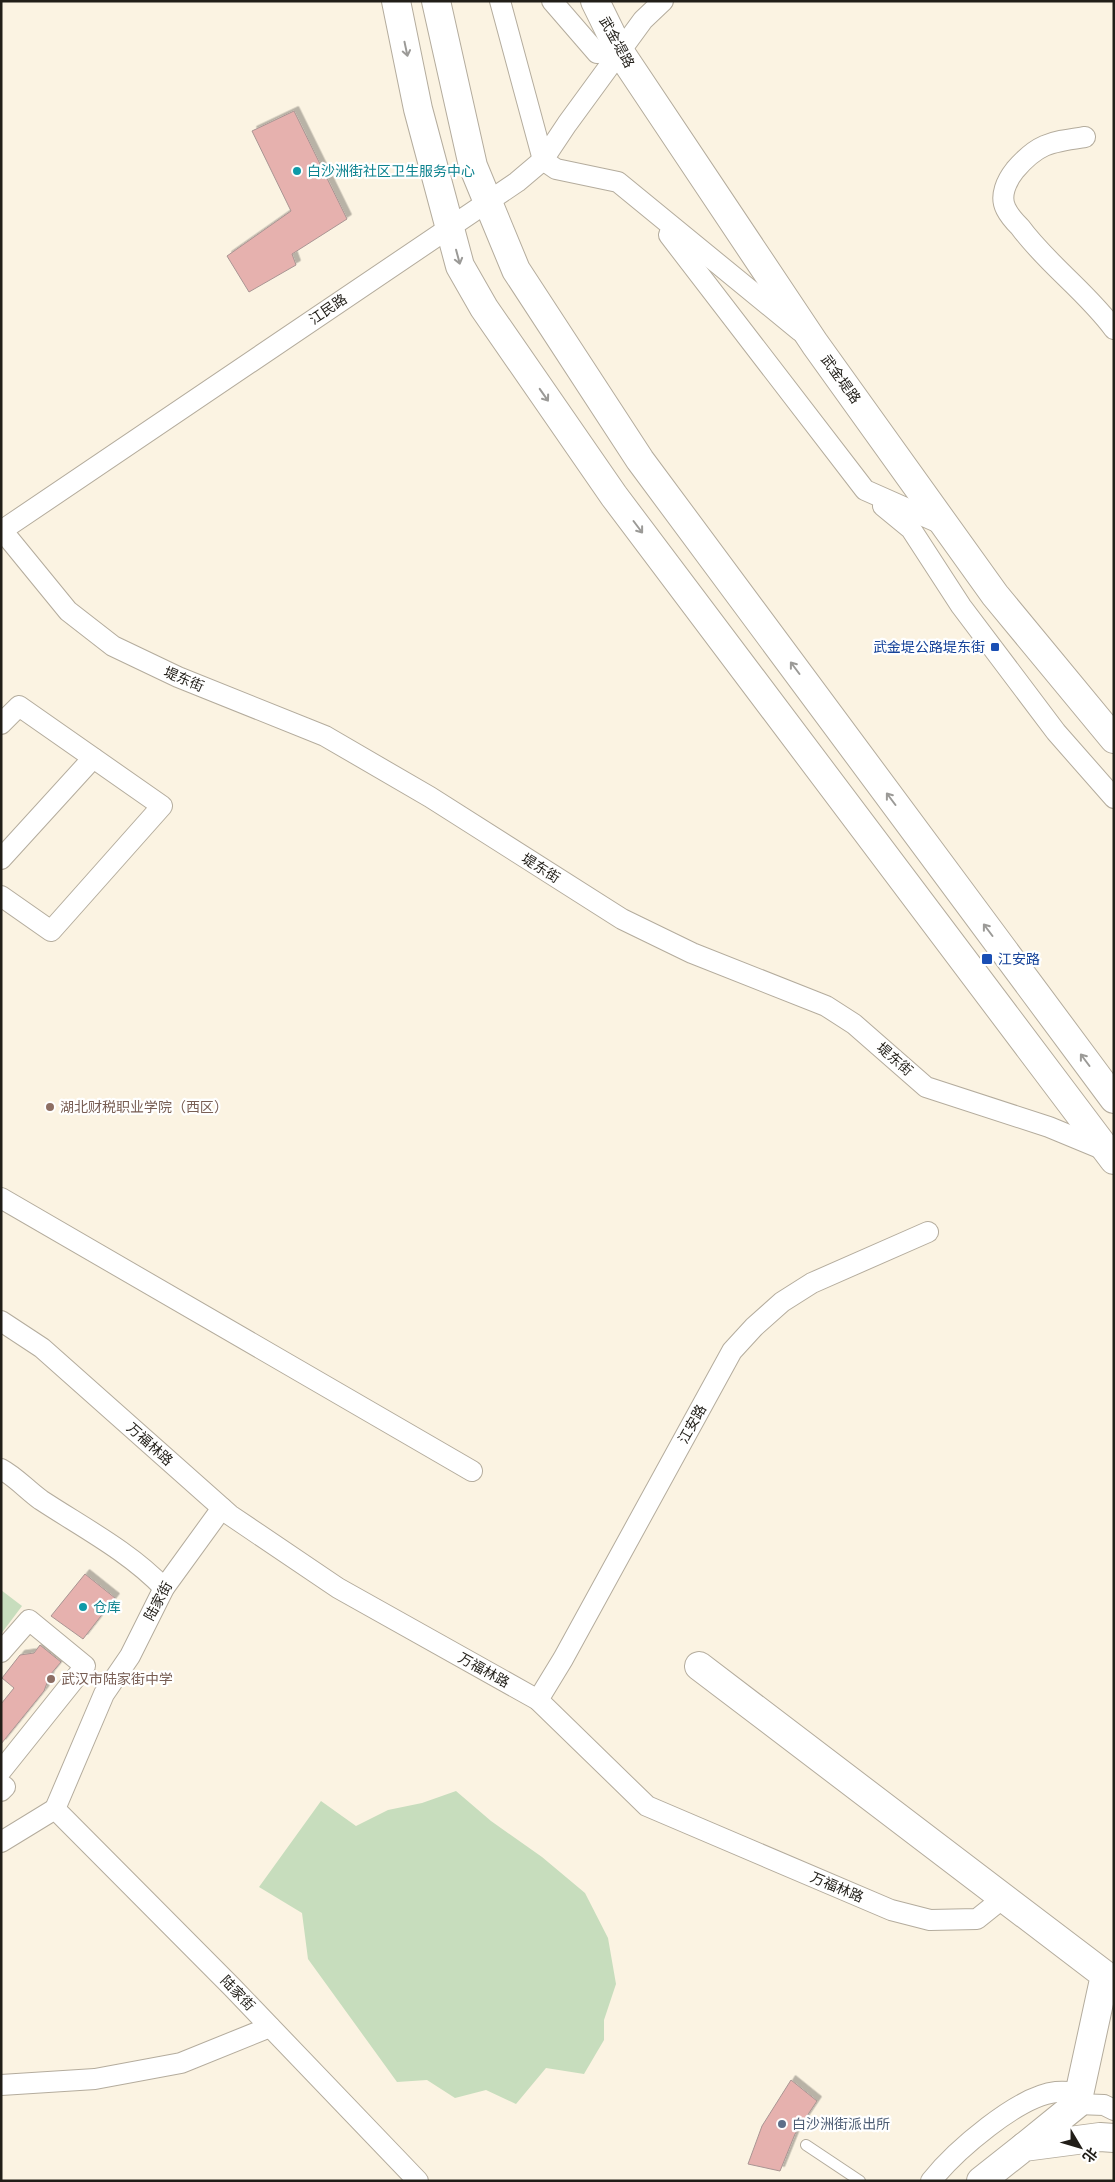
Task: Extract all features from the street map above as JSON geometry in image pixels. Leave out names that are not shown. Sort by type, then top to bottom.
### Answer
[{"type":"main road","points":[[396,1],[418,109],[460,266],[484,308],[614,496],[1111,1155]]},
{"type":"main road","points":[[436,1],[474,166],[516,270],[640,460],[1114,1099]]},
{"type":"main road","name":"武金堤路","points":[[602,5],[620,52],[815,344],[995,595],[1114,739]]},
{"type":"main road","points":[[699,1666],[1002,1899],[1105,1975],[1079,2099],[982,2181]]},
{"type":"main road","points":[[1024,2147],[1100,2137],[1114,2138]]},
{"type":"street","points":[[500,1],[543,160],[562,171],[618,182],[815,344]]},
{"type":"street","points":[[552,1],[597,54],[620,52]]},
{"type":"street","name":"江民路","points":[[1,530],[517,182],[543,160],[643,20],[663,1]]},
{"type":"street","points":[[1085,137],[1050,142],[1029,154],[1012,174],[1003,193],[1005,208],[1027,238],[1102,313],[1114,328]]},
{"type":"street","points":[[648,208],[864,490],[911,529],[961,606],[1056,732],[1114,798]]},
{"type":"street","points":[[864,490],[946,526]]},
{"type":"street","name":"堤东街","points":[[1,530],[68,611],[113,646],[178,677],[325,736],[430,797],[622,920],[692,953],[826,1006],[854,1024],[926,1087],[1049,1127],[1111,1155]]},
{"type":"street","points":[[1,724],[19,706],[162,806],[51,931],[1,896]]},
{"type":"street","points":[[1,859],[93,758]]},
{"type":"street","points":[[1,1198],[472,1470]]},
{"type":"street","name":"江安路","points":[[538,1700],[564,1659],[732,1351],[754,1327],[782,1302],[812,1283],[928,1232]]},
{"type":"street","name":"万福林路","points":[[1,1321],[42,1348],[222,1508],[338,1588],[538,1700],[647,1806],[890,1910],[930,1920],[977,1918],[1002,1899]]},
{"type":"street","points":[[1,1469],[13,1475],[38,1498],[148,1571],[164,1588]]},
{"type":"street","name":"陆家街","points":[[222,1508],[164,1588],[130,1656],[104,1694],[55,1809],[270,2027],[418,2181]]},
{"type":"street","points":[[1,1652],[29,1620],[85,1666],[1,1771]]},
{"type":"street","points":[[1,1784],[4,1787],[1,1791]]},
{"type":"street","points":[[1,1842],[55,1809]]},
{"type":"street","points":[[1,2085],[95,2079],[182,2062],[270,2027]]},
{"type":"street","points":[[931,2181],[938,2172],[985,2128],[1031,2100],[1056,2092],[1114,2110]]},
{"type":"lane","points":[[806,2145],[860,2181]]},
{"type":"green space","points":[[1,1590],[22,1606],[1,1634]]},
{"type":"green space","points":[[456,1791],[491,1821],[542,1857],[585,1893],[608,1938],[616,1984],[604,2020],[604,2040],[584,2074],[546,2068],[516,2104],[486,2090],[455,2098],[427,2080],[397,2082],[308,1959],[302,1913],[259,1887],[321,1801],[356,1826],[388,1810],[422,1803]]},
{"type":"building","name":"白沙洲街社区卫生服务中心","points":[[294,111],[347,219],[292,254],[296,265],[249,292],[227,256],[291,211],[252,131]]},
{"type":"building","name":"仓库","points":[[85,1574],[115,1598],[83,1639],[51,1616]]},
{"type":"building","points":[[40,1645],[61,1662],[50,1675],[44,1691],[1,1744],[1,1704],[14,1688],[2,1678],[20,1655],[34,1653]]},
{"type":"building","name":"白沙洲街派出所","points":[[791,2080],[817,2101],[795,2134],[780,2171],[748,2164],[762,2126]]},
{"type":"place","name":"白沙洲街社区卫生服务中心","points":[[297,171]]},
{"type":"place","name":"武金堤公路堤东街","points":[[995,647]]},
{"type":"place","name":"江安路","points":[[987,959]]},
{"type":"place","name":"湖北财税职业学院（西区）","points":[[50,1107]]},
{"type":"place","name":"仓库","points":[[83,1607]]},
{"type":"place","name":"武汉市陆家街中学","points":[[51,1679]]},
{"type":"place","name":"白沙洲街派出所","points":[[782,2124]]}]
